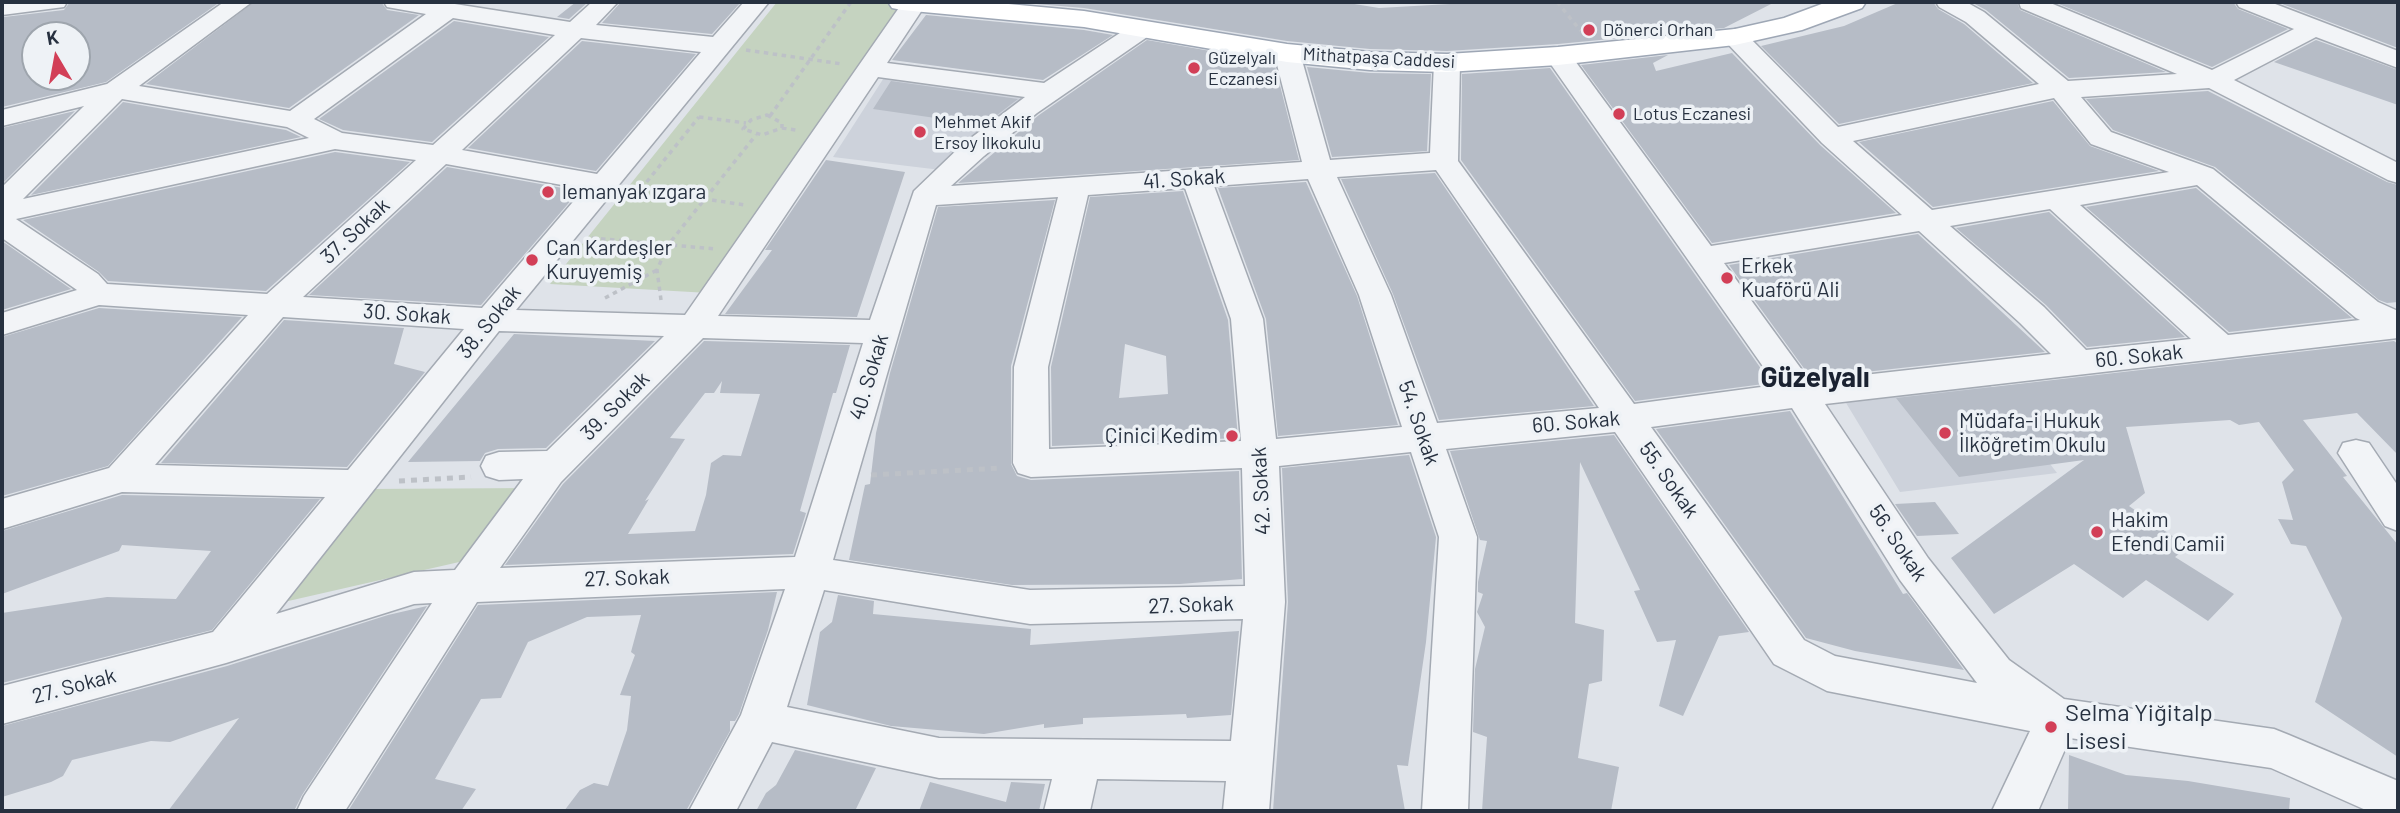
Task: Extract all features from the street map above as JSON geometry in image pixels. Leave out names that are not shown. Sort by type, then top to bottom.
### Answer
[{"type":"main road","name":"Mithatpaşa Caddesi","points":[[908,3],[1089,10],[1141,30],[1287,53],[1370,61],[1447,63],[1558,56],[1735,37],[1792,24],[1852,2]]},
{"type":"street","points":[[2,7],[5,2]]},
{"type":"street","points":[[2,7],[55,2]]},
{"type":"street","points":[[2,203],[116,90],[240,2]]},
{"type":"street","points":[[396,2],[575,30],[721,46]]},
{"type":"street","name":"37. Sokak","points":[[122,478],[275,305],[607,2]]},
{"type":"street","name":"38. Sokak","points":[[226,646],[490,320],[757,2]]},
{"type":"street","points":[[1948,2],[1975,17],[2061,89],[2101,138],[2203,175],[2367,310],[2398,325]]},
{"type":"street","points":[[2033,2],[2030,3],[2213,80],[2398,174]]},
{"type":"street","points":[[2248,2],[2398,60]]},
{"type":"street","name":"39. Sokak","points":[[320,811],[467,584],[557,464],[744,252],[869,68],[908,3]]},
{"type":"street","points":[[295,120],[448,10]]},
{"type":"street","points":[[1832,137],[2061,89],[2213,80],[2315,28]]},
{"type":"street","name":"40. Sokak","points":[[712,811],[761,721],[810,572],[924,197],[954,166],[1049,92],[1141,30]]},
{"type":"street","points":[[1735,37],[1832,137],[2032,314],[2079,363]]},
{"type":"street","name":"54. Sokak","points":[[1287,53],[1318,168],[1375,295],[1458,537],[1445,811]]},
{"type":"street","name":"56. Sokak","points":[[1558,56],[1801,394],[1913,569],[1994,673],[2058,717],[2274,749],[2382,795],[2398,806]]},
{"type":"street","points":[[1444,160],[1447,63]]},
{"type":"street","points":[[869,68],[1049,92]]},
{"type":"street","points":[[2,118],[116,90],[295,120],[335,141]]},
{"type":"street","points":[[2,213],[335,141],[438,154],[604,184]]},
{"type":"street","name":"41. Sokak","points":[[924,197],[1444,160]]},
{"type":"street","name":"55. Sokak","points":[[1444,160],[1789,652],[1827,673],[2058,717]]},
{"type":"street","points":[[1702,257],[2203,175]]},
{"type":"street","name":"42. Sokak","points":[[1197,179],[1247,319],[1260,454],[1265,602],[1246,811]]},
{"type":"street","points":[[1031,463],[1031,367],[1075,188]]},
{"type":"street","points":[[2056,199],[2221,347]]},
{"type":"street","points":[[2,224],[87,281],[98,294],[2,324]]},
{"type":"street","name":"30. Sokak","points":[[98,294],[490,320],[883,332]]},
{"type":"street","name":"60. Sokak","points":[[1031,463],[1260,454],[1626,418],[1801,394],[2398,325]]},
{"type":"street","points":[[2356,453],[2398,516]]},
{"type":"street","points":[[490,471],[557,464]]},
{"type":"street","points":[[2,514],[122,478],[358,484]]},
{"type":"street","name":"27. Sokak","points":[[2,705],[226,646],[414,588],[810,572],[1030,607],[1265,602]]},
{"type":"street","points":[[2015,811],[2058,717]]},
{"type":"street","points":[[761,721],[939,758],[1249,761]]},
{"type":"street","points":[[1067,811],[1079,760]]},
{"type":"path","points":[[770,116],[851,2]]},
{"type":"path","points":[[1557,2],[1597,52]]},
{"type":"path","points":[[721,46],[869,68]]},
{"type":"path","points":[[666,112],[747,123],[761,116],[770,116],[778,118],[782,128]]},
{"type":"path","points":[[640,190],[699,117]]},
{"type":"path","points":[[747,123],[743,130],[756,135],[768,135],[782,128],[824,134]]},
{"type":"path","points":[[679,326],[657,270],[668,245],[756,135]]},
{"type":"path","points":[[604,184],[773,209]]},
{"type":"path","points":[[561,236],[744,252]]},
{"type":"path","points":[[839,477],[1013,467],[1031,463]]},
{"type":"path","points":[[358,484],[490,471]]},
{"type":"shaded area","name":"Mehmet Akif Ersoy İlkokulu","points":[[887,73],[1037,94],[941,170],[833,157]]},
{"type":"shaded area","name":"Müdafa-i Hukuk İlköğretim Okulu","points":[[1983,376],[2057,473],[1900,492],[1840,393]]},
{"type":"green space","points":[[777,2],[874,2],[906,7],[709,293],[550,284]]},
{"type":"green space","points":[[532,488],[468,560],[284,602],[366,489]]},
{"type":"building","points":[[70,2],[220,2],[106,82],[91,86],[91,21],[21,21],[21,91],[69,91],[2,107],[4,17],[64,10]]},
{"type":"building","points":[[254,2],[381,2],[387,10],[419,15],[289,108],[146,84]]},
{"type":"building","points":[[576,2],[588,2],[569,19],[557,17]]},
{"type":"building","points":[[621,2],[741,2],[712,34],[602,23]]},
{"type":"building","points":[[1013,2],[1342,2],[1379,8],[1485,2],[1775,2],[1724,28],[1558,44],[1447,51],[1370,49],[1287,41],[1084,8]]},
{"type":"building","points":[[1900,2],[1933,2],[1938,9],[1964,24],[2033,83],[1839,124],[1761,46],[1844,26]]},
{"type":"building","points":[[1971,2],[2017,2],[2020,10],[2166,72],[2069,78],[1986,10]]},
{"type":"building","points":[[2054,2],[2233,2],[2238,9],[2288,29],[2212,67]]},
{"type":"building","points":[[2277,2],[2398,2],[2398,48]]},
{"type":"building","points":[[926,15],[1113,35],[1043,80],[892,60]]},
{"type":"building","points":[[454,21],[549,37],[432,142],[343,130],[319,119]]},
{"type":"building","points":[[1147,40],[1274,62],[1299,160],[958,183],[1039,115]]},
{"type":"building","points":[[2316,40],[2398,70],[2398,105],[2274,62]]},
{"type":"building","points":[[582,41],[696,54],[596,171],[468,148]]},
{"type":"building","points":[[1732,53],[1820,145],[1896,213],[1712,243],[1581,65],[1668,55],[1653,63],[1656,71]]},
{"type":"building","points":[[1307,67],[1370,73],[1431,74],[1427,151],[1332,157]]},
{"type":"building","points":[[1550,68],[1771,383],[1635,401],[1461,160],[1462,74]]},
{"type":"building","points":[[891,81],[1018,99],[984,125],[873,109]]},
{"type":"building","points":[[2208,91],[2387,182],[2398,185],[2398,302],[2387,303],[2379,300],[2215,167],[2113,130],[2086,99]]},
{"type":"building","points":[[2053,101],[2090,146],[2159,171],[1933,207],[1859,142]]},
{"type":"building","points":[[123,102],[286,130],[301,137],[31,195]]},
{"type":"building","points":[[75,111],[2,184],[2,128]]},
{"type":"building","points":[[335,152],[410,162],[266,291],[108,281],[23,220]]},
{"type":"building","points":[[826,160],[905,172],[857,317],[725,314],[772,250],[765,250]]},
{"type":"building","points":[[447,167],[579,191],[481,305],[309,295]]},
{"type":"building","points":[[1435,173],[1594,406],[1439,420],[1393,294],[1341,179]]},
{"type":"building","points":[[1306,182],[1357,296],[1398,425],[1278,436],[1266,319],[1218,188]]},
{"type":"building","points":[[2196,188],[2352,318],[2229,332],[2086,207]]},
{"type":"building","points":[[1183,191],[1228,320],[1238,438],[1052,446],[1051,367],[1090,197]],"holes":[[[1125,344],[1166,356],[1168,394],[1119,398]]]},
{"type":"building","points":[[1055,200],[1011,366],[1011,464],[1017,476],[1031,480],[1239,471],[1242,579],[1180,584],[1012,585],[849,560],[865,485],[870,484],[876,433],[890,373],[938,207]]},
{"type":"building","points":[[2049,212],[2185,337],[2087,347],[2046,305],[1956,228]]},
{"type":"building","points":[[1918,234],[2045,352],[1811,378],[1729,265]]},
{"type":"building","points":[[2,241],[71,289],[2,310]]},
{"type":"building","points":[[99,308],[242,317],[108,466],[2,496],[2,337]]},
{"type":"building","points":[[284,320],[404,328],[394,364],[425,372],[347,467],[161,463]]},
{"type":"building","points":[[514,334],[655,341],[546,448],[498,449],[485,453],[480,461],[408,462]]},
{"type":"building","points":[[704,341],[850,345],[836,393],[833,393],[800,511],[806,513],[793,554],[505,565],[563,484]],"holes":[[[722,381],[720,393],[760,394],[741,456],[723,455],[711,463],[706,495],[695,531],[628,534],[649,499],[645,501],[685,439],[670,438],[705,393],[714,393]]]},
{"type":"building","points":[[2394,341],[2398,344],[2398,455],[2357,413],[2303,420],[2347,476],[2343,477],[2398,545],[2398,757],[2315,702],[2342,618],[2306,546],[2291,544],[2278,519],[2293,520],[2282,482],[2294,470],[2259,422],[2239,425],[2230,420],[2126,427],[2145,493],[2129,506],[2188,547],[2175,557],[2234,594],[2208,621],[2146,580],[2123,598],[2074,564],[1994,614],[1951,558],[2084,460],[1959,477],[1896,398]]},
{"type":"building","points":[[1790,411],[1903,594],[1907,593],[1964,670],[1855,651],[1806,638],[1656,429]]},
{"type":"building","points":[[1614,435],[1749,632],[1719,636],[1683,716],[1659,706],[1676,640],[1657,642],[1634,591],[1640,590],[1580,462],[1575,623],[1604,630],[1602,681],[1589,684],[1578,758],[1619,767],[1611,811],[1482,811],[1487,737],[1473,732],[1475,669],[1485,627],[1477,612],[1483,594],[1478,592],[1478,582],[1487,541],[1480,540],[1450,451]]},
{"type":"building","points":[[1409,455],[1436,537],[1426,642],[1408,766],[1397,765],[1405,811],[1273,811],[1288,602],[1282,468]]},
{"type":"building","points":[[122,495],[320,499],[212,630],[2,683],[2,613],[107,597],[176,599],[211,551],[122,545],[119,551],[2,594],[2,531]]},
{"type":"building","points":[[1935,502],[1959,534],[1917,536],[1895,504]]},
{"type":"building","points":[[777,592],[768,630],[739,714],[735,721],[730,721],[730,731],[686,811],[564,811],[580,790],[594,783],[608,786],[627,730],[631,696],[620,695],[635,655],[631,652],[641,615],[587,617],[528,642],[501,698],[481,699],[435,779],[476,789],[461,811],[348,811],[478,605]]},
{"type":"building","points":[[838,595],[874,601],[873,614],[1031,629],[1030,645],[1239,631],[1231,715],[1187,718],[1186,714],[1083,718],[1083,724],[1044,728],[1044,724],[984,734],[891,726],[807,705],[820,632],[832,622]]},
{"type":"building","points":[[427,606],[294,811],[168,811],[239,718],[170,742],[151,741],[72,760],[63,776],[2,797],[2,726],[227,666],[388,615]]},
{"type":"building","points":[[795,750],[876,768],[855,811],[756,811],[766,793],[776,785]]},
{"type":"building","points":[[2069,755],[2126,775],[2188,781],[2290,798],[2289,811],[2068,811]]},
{"type":"building","points":[[930,782],[1006,802],[1011,782],[1045,784],[1039,811],[919,811]]},
{"type":"place","name":"Dönerci Orhan","points":[[1589,30]]},
{"type":"place","name":"Güzelyalı Eczanesi","points":[[1194,68]]},
{"type":"place","name":"Lotus Eczanesi","points":[[1619,114]]},
{"type":"place","name":"Mehmet Akif Ersoy İlkokulu","points":[[920,132]]},
{"type":"place","name":"lemanyak ızgara","points":[[548,192]]},
{"type":"place","name":"Can Kardeşler Kuruyemiş","points":[[532,260]]},
{"type":"place","name":"Erkek Kuaförü Ali","points":[[1727,278]]},
{"type":"place","name":"Müdafa-i Hukuk İlköğretim Okulu","points":[[1945,433]]},
{"type":"place","name":"Çinici Kedim","points":[[1232,436]]},
{"type":"place","name":"Hakim Efendi Camii","points":[[2097,532]]},
{"type":"place","name":"Selma Yiğitalp Lisesi","points":[[2051,727]]},
{"type":"district","name":"Güzelyalı","points":[[1815,378]]}]
